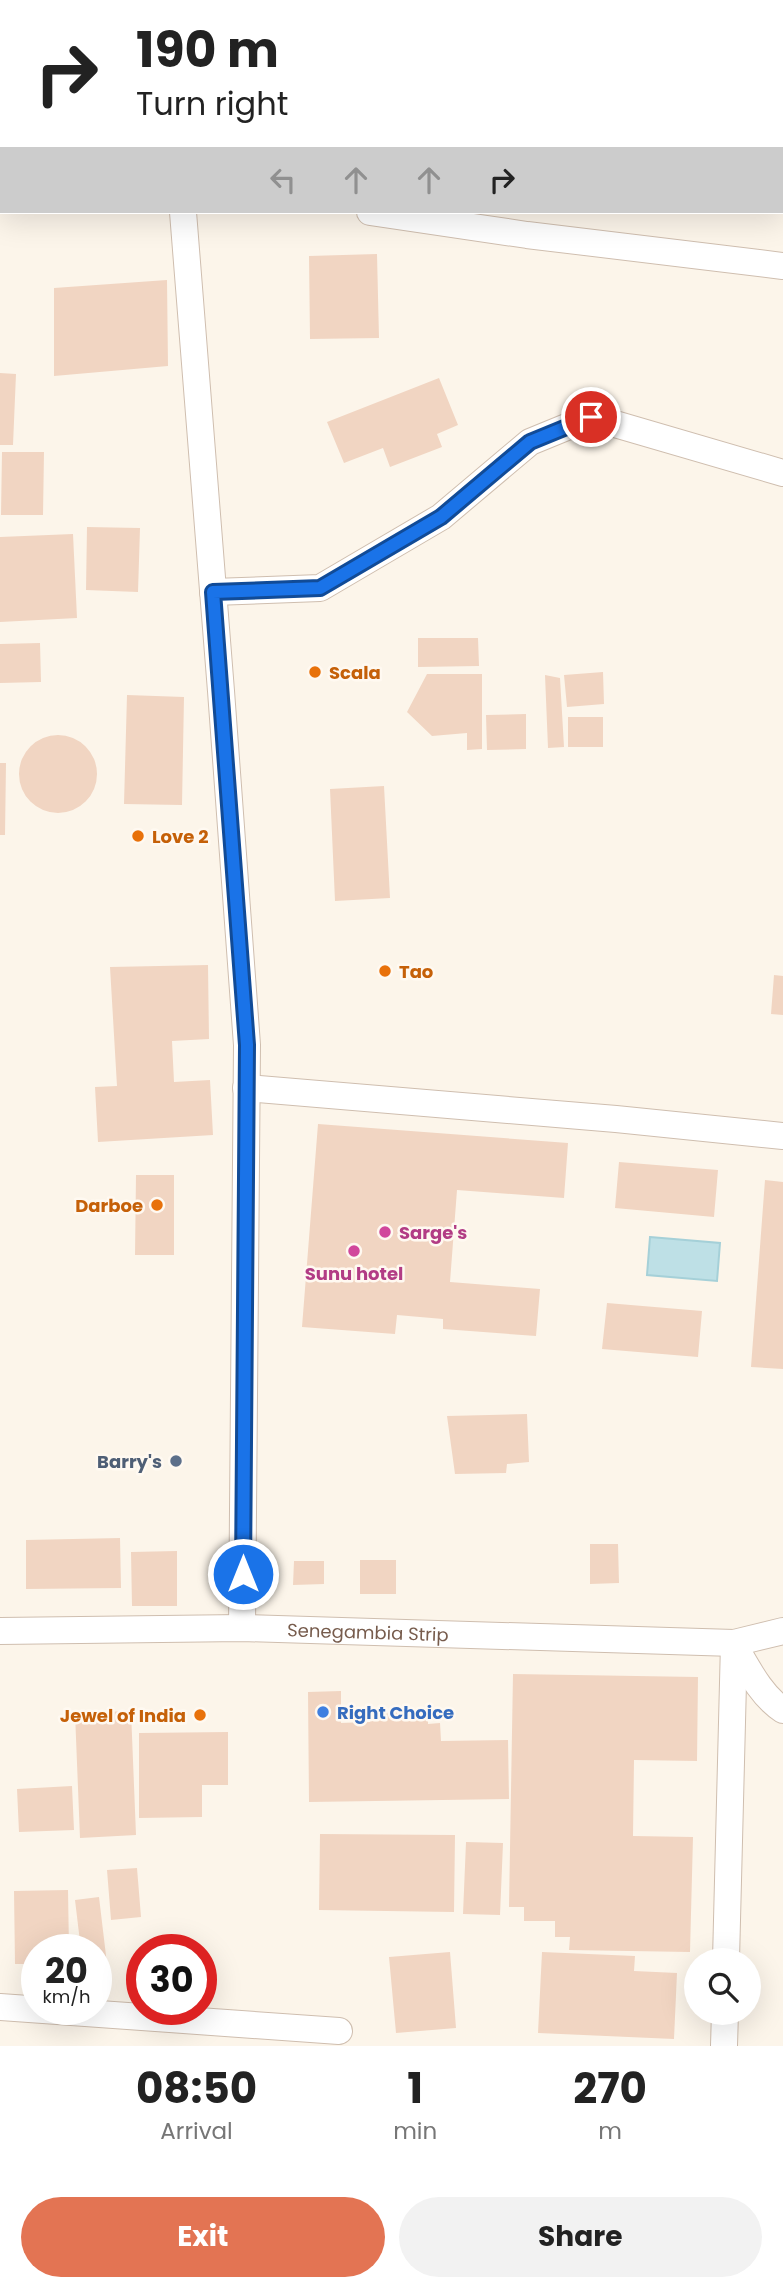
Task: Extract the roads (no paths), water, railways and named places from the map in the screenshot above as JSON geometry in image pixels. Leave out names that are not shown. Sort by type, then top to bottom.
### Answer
[{"type":"street","points":[[183,214],[247,1045],[242,1629]]},
{"type":"street","points":[[384,214],[527,235],[783,266]]},
{"type":"street","points":[[213,592],[320,588],[441,517],[530,442],[591,417],[783,473]]},
{"type":"street","points":[[246,1088],[783,1136]]},
{"type":"street","name":"Senegambia Strip","points":[[0,1632],[242,1629],[733,1643],[783,1631]]},
{"type":"street","points":[[733,1643],[753,1676],[783,1710]]},
{"type":"street","points":[[726,1948],[733,1643]]},
{"type":"street","points":[[0,2007],[339,2031]]},
{"type":"street","points":[[724,2046],[725,2025]]},
{"type":"water","points":[[650,1237],[720,1243],[717,1281],[647,1275]]},
{"type":"place","name":"Scala","points":[[315,672]]},
{"type":"place","name":"Love 2","points":[[138,836]]},
{"type":"place","name":"Tao","points":[[385,971]]},
{"type":"place","name":"Darboe","points":[[157,1205]]},
{"type":"place","name":"Sarge's","points":[[385,1232]]},
{"type":"place","name":"Sunu hotel","points":[[354,1251]]},
{"type":"place","name":"Barry's","points":[[176,1461]]},
{"type":"place","name":"Right Choice","points":[[323,1712]]},
{"type":"place","name":"Jewel of India","points":[[200,1715]]}]
